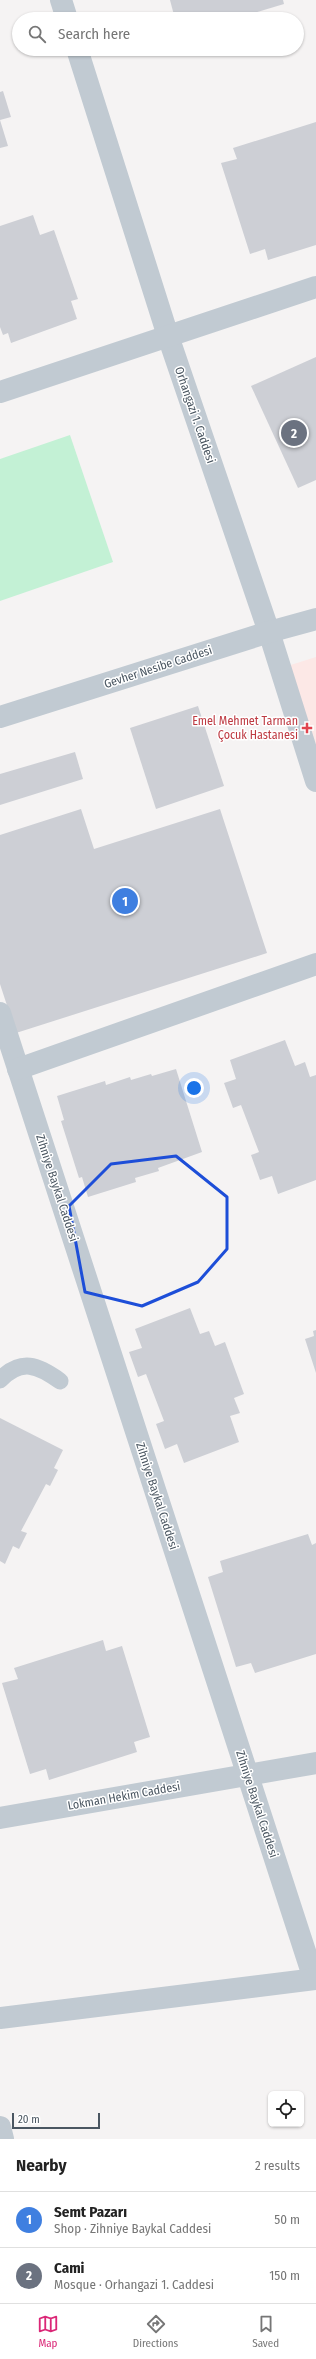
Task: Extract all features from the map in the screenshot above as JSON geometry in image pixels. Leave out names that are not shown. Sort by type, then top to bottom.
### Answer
[{"type":"street","points":[[61,0],[65,12]]},
{"type":"street","name":"Orhangazi 1. Caddesi","points":[[79,56],[168,336],[269,632],[316,781]]},
{"type":"street","points":[[0,392],[316,287]]},
{"type":"street","name":"Gevher Nesibe Caddesi","points":[[0,717],[269,632],[316,619]]},
{"type":"street","points":[[18,1069],[316,964]]},
{"type":"street","name":"Zihniye Baykal Caddesi","points":[[0,1013],[315,1979]]},
{"type":"street","name":"Lokman Hekim Caddesi","points":[[0,1818],[316,1763]]},
{"type":"street","points":[[0,2018],[315,1979]]},
{"type":"street","points":[[0,2127],[4,2139]]},
{"type":"lane","points":[[0,1380],[9,1371],[27,1365],[45,1370],[60,1381]]},
{"type":"highlighted area","points":[[176,1156],[227,1197],[227,1249],[198,1282],[142,1306],[85,1292],[69,1206],[111,1164]]},
{"type":"shaded area","name":"Emel Mehmet Tarman Çocuk Hastanesi","points":[[316,657],[316,787],[278,669]]},
{"type":"green space","points":[[70,435],[113,562],[0,601],[0,459]]},
{"type":"building","points":[[170,0],[283,0],[284,4],[257,12],[173,12]]},
{"type":"building","points":[[3,91],[11,117],[0,120],[0,92]]},
{"type":"building","points":[[0,120],[8,146],[0,148]]},
{"type":"building","points":[[316,122],[316,245],[268,260],[265,249],[250,254],[221,163],[237,159],[233,148]]},
{"type":"building","points":[[33,215],[40,235],[54,230],[78,299],[71,301],[77,319],[11,343],[8,333],[3,335],[0,327],[0,226]]},
{"type":"building","points":[[316,357],[316,480],[298,488],[251,386]]},
{"type":"building","points":[[198,706],[224,786],[156,809],[130,728]]},
{"type":"building","points":[[75,752],[83,779],[0,805],[0,774]]},
{"type":"building","points":[[81,809],[94,849],[220,809],[267,953],[16,1033],[0,984],[0,835]]},
{"type":"building","points":[[285,1040],[295,1066],[305,1062],[310,1077],[316,1075],[316,1180],[278,1194],[272,1176],[260,1180],[251,1155],[259,1152],[241,1105],[233,1108],[224,1083],[236,1079],[230,1060]]},
{"type":"building","points":[[176,1069],[202,1152],[158,1168],[159,1171],[135,1178],[136,1182],[88,1197],[82,1177],[79,1178],[61,1121],[64,1120],[57,1096],[105,1081],[106,1085],[130,1077],[131,1080]]},
{"type":"building","points":[[190,1308],[200,1334],[209,1331],[215,1346],[225,1342],[244,1394],[234,1398],[240,1413],[230,1416],[239,1442],[184,1463],[177,1444],[165,1449],[156,1424],[164,1421],[146,1374],[138,1377],[129,1352],[142,1348],[135,1329]]},
{"type":"building","points":[[316,1330],[316,1373],[305,1339],[314,1336],[313,1331]]},
{"type":"building","points":[[0,1418],[63,1450],[54,1468],[58,1470],[50,1486],[46,1484],[21,1531],[27,1533],[19,1549],[13,1546],[5,1564],[0,1561]]},
{"type":"building","points":[[308,1534],[312,1545],[316,1543],[316,1654],[255,1673],[251,1663],[236,1667],[208,1577],[223,1572],[220,1561]]},
{"type":"building","points":[[103,1640],[106,1651],[122,1646],[150,1737],[134,1742],[137,1752],[49,1780],[46,1769],[30,1774],[2,1683],[18,1679],[14,1668]]},
{"type":"place","name":"Cami","points":[[294,433]]},
{"type":"place","name":"Emel Mehmet Tarman Çocuk Hastanesi","points":[[307,728]]},
{"type":"place","name":"Semt Pazarı","points":[[125,901]]}]
